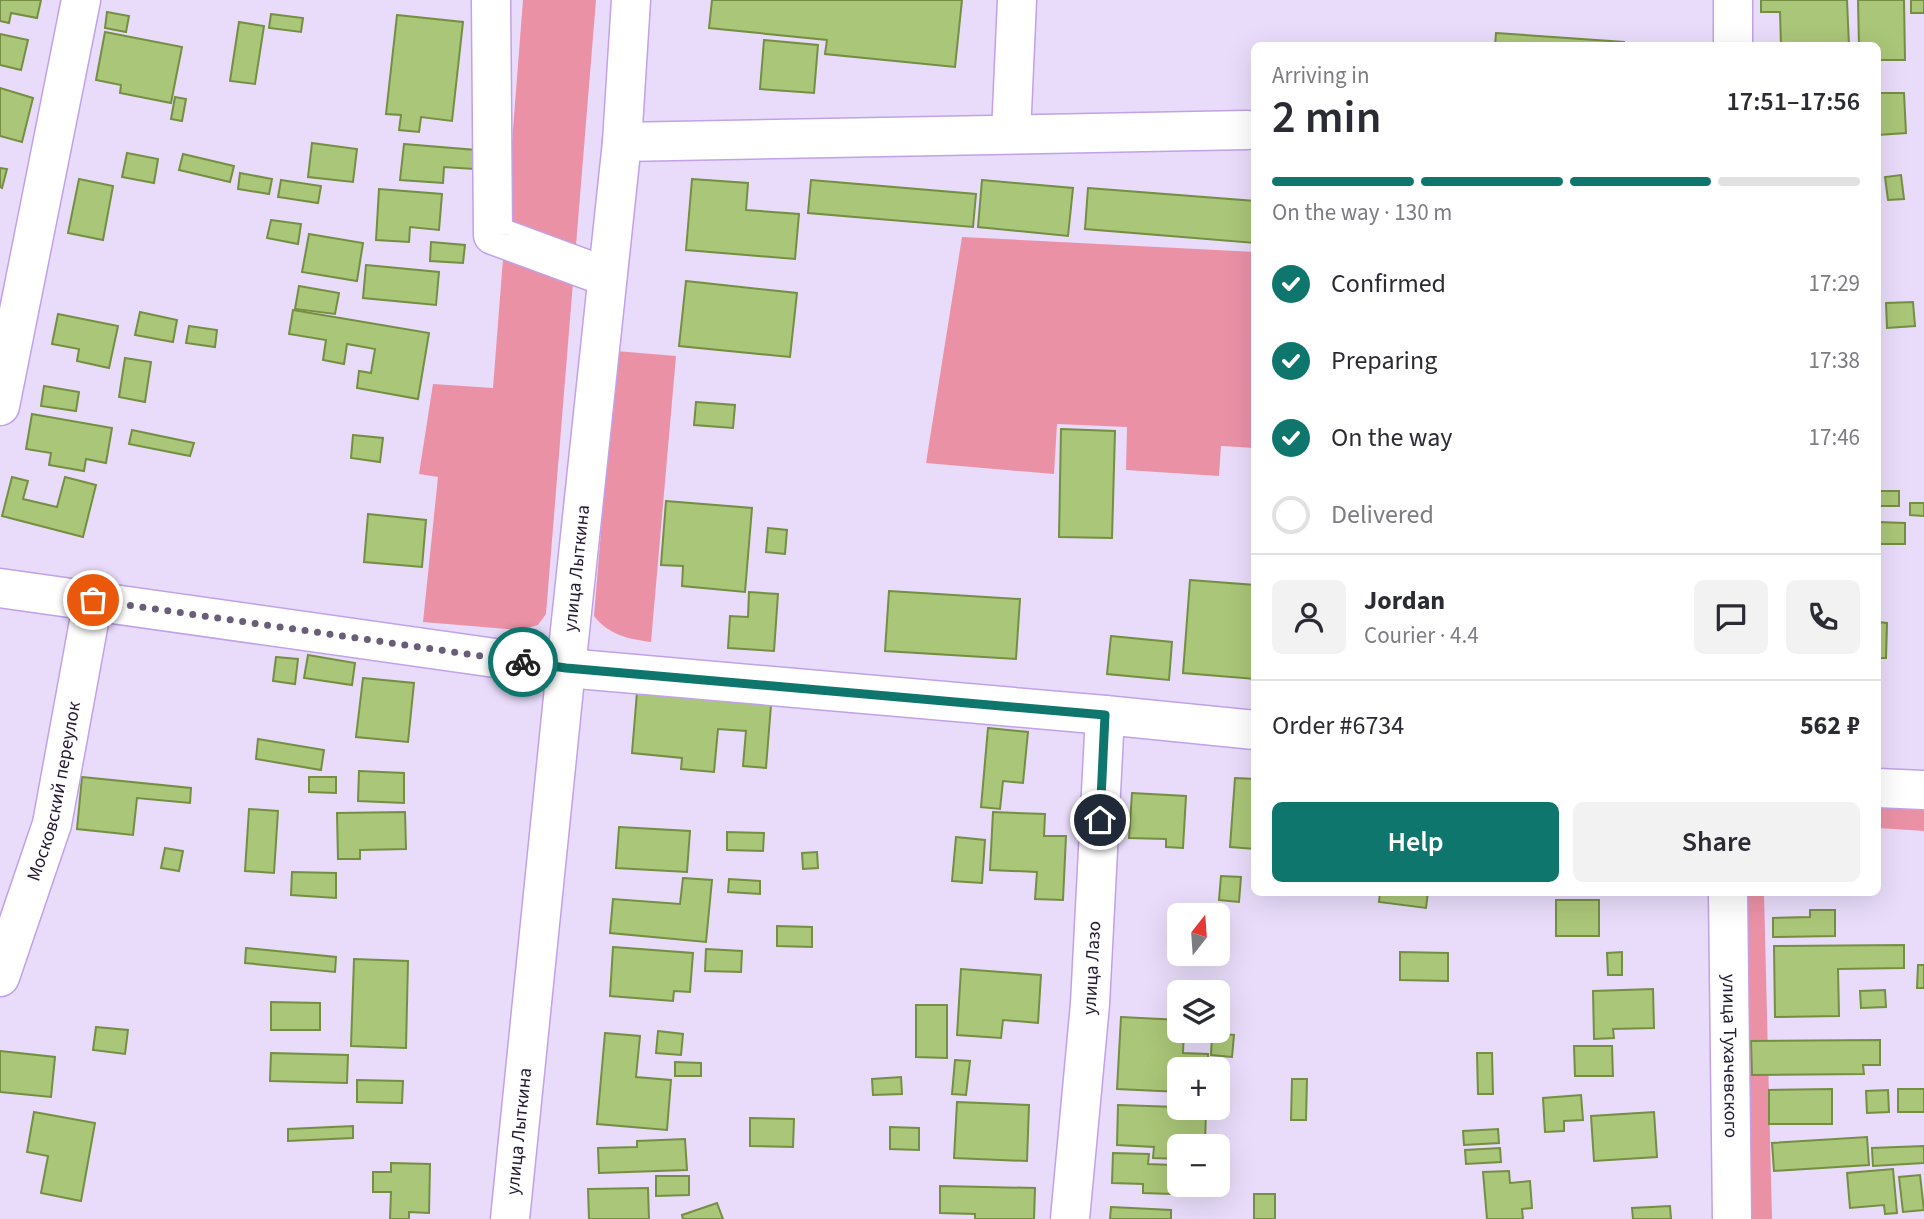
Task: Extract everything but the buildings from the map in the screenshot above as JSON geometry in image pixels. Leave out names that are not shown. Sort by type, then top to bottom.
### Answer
[{"type":"street","points":[[0,406],[81,0]]},
{"type":"street","points":[[491,0],[493,235],[607,277]]},
{"type":"street","name":"улица Лыткина","points":[[510,1219],[622,142],[631,0]]},
{"type":"street","points":[[1011,134],[1017,0]]},
{"type":"street","points":[[1733,0],[1733,42]]},
{"type":"street","points":[[622,142],[1247,130]]},
{"type":"street","points":[[0,588],[566,668],[1251,730]]},
{"type":"street","name":"Московский переулок","points":[[0,977],[52,824],[93,600]]},
{"type":"street","name":"улица Лазо","points":[[1070,1219],[1090,1004],[1105,715]]},
{"type":"street","points":[[1881,788],[1924,790]]},
{"type":"street","name":"улица Тухачевского","points":[[1728,896],[1732,1219]]},
{"type":"shaded area","points":[[523,0],[596,0],[546,614],[538,625],[520,630],[423,622],[438,477],[419,474],[433,384],[493,388]]},
{"type":"shaded area","points":[[962,237],[1251,252],[1251,448],[1221,446],[1219,476],[1126,470],[1127,427],[1057,424],[1054,474],[926,463]]},
{"type":"shaded area","points":[[616,351],[676,356],[651,642],[620,635],[606,628],[594,616]]},
{"type":"shaded area","points":[[1881,804],[1924,808],[1924,831],[1881,828]]},
{"type":"shaded area","points":[[1744,896],[1764,896],[1772,1219],[1752,1219]]},
{"type":"way so far","points":[[93,600],[523,662]]},
{"type":"route","points":[[523,662],[1105,715],[1100,820]]}]
